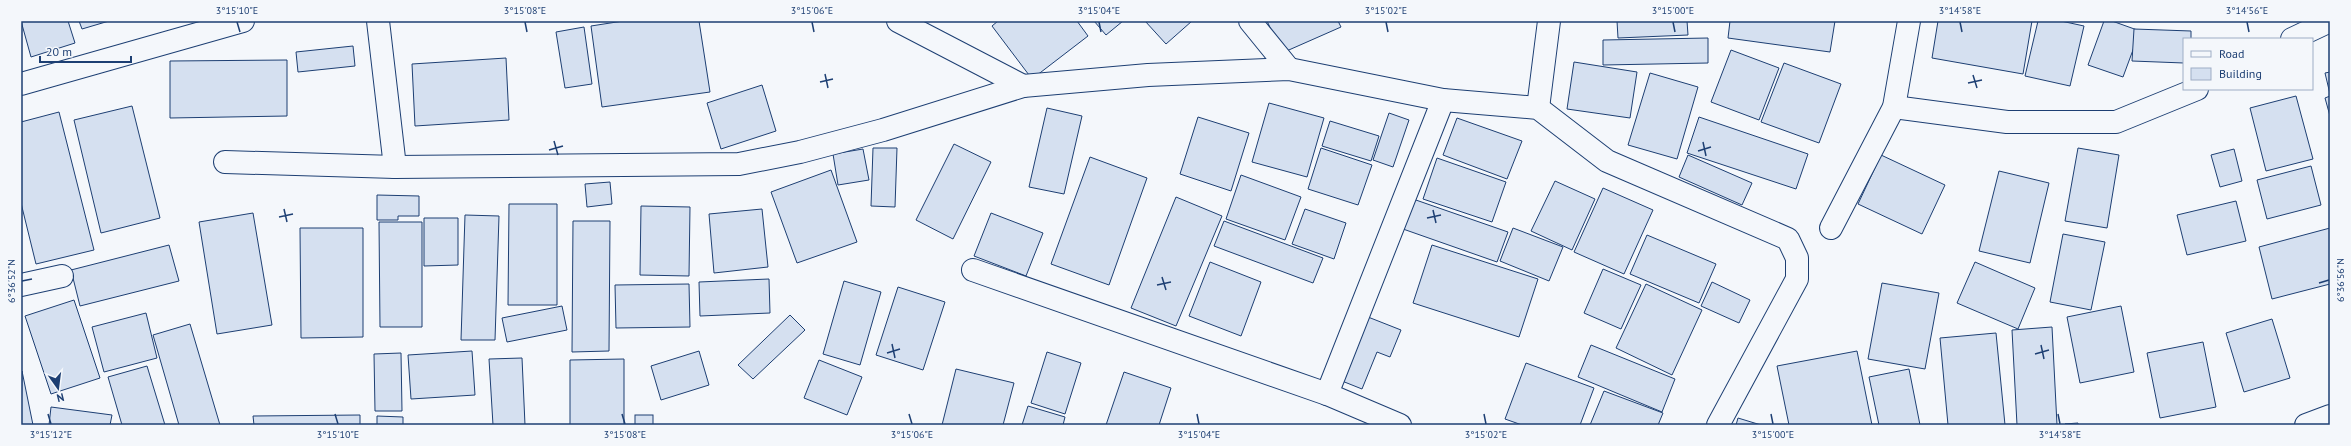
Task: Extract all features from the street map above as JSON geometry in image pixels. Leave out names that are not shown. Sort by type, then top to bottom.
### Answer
[{"type":"street","points":[[22,80],[243,21]]},
{"type":"street","points":[[378,21],[395,167]]},
{"type":"street","points":[[898,21],[1023,86]]},
{"type":"street","points":[[1250,21],[1289,68]]},
{"type":"street","points":[[1538,108],[1549,21]]},
{"type":"street","points":[[1831,228],[1894,107],[1909,21]]},
{"type":"street","points":[[2295,32],[2330,22]]},
{"type":"street","points":[[225,162],[395,167],[740,164],[800,152],[860,136],[1023,86],[1148,75],[1289,68],[1443,100],[1538,108],[1607,161],[1788,239],[1797,258],[1798,279],[1718,425]]},
{"type":"street","points":[[1894,107],[2007,122],[2116,122],[2195,90]]},
{"type":"street","points":[[1327,394],[1443,100]]},
{"type":"street","points":[[973,270],[1327,394],[1400,425]]},
{"type":"street","points":[[21,285],[62,276]]},
{"type":"street","points":[[2306,425],[2330,416]]},
{"type":"building","points":[[21,21],[68,21],[75,43],[31,57]]},
{"type":"building","points":[[79,21],[109,21],[82,29]]},
{"type":"building","points":[[623,21],[699,21],[710,92],[602,107],[591,26]]},
{"type":"building","points":[[998,21],[1077,21],[1088,36],[1032,79],[992,26]]},
{"type":"building","points":[[1094,21],[1123,21],[1106,35]]},
{"type":"building","points":[[1145,21],[1192,21],[1166,44]]},
{"type":"building","points":[[1267,21],[1338,21],[1341,27],[1282,53]]},
{"type":"building","points":[[1617,21],[1687,21],[1688,35],[1618,38]]},
{"type":"building","points":[[1730,21],[1835,21],[1830,52],[1728,38]]},
{"type":"building","points":[[1938,21],[2032,21],[2023,74],[1932,58]]},
{"type":"building","points":[[2038,21],[2061,21],[2084,26],[2070,86],[2025,76]]},
{"type":"building","points":[[2104,21],[2112,21],[2140,31],[2123,77],[2088,65]]},
{"type":"building","points":[[584,27],[592,84],[565,88],[556,32]]},
{"type":"building","points":[[2134,29],[2191,31],[2191,38],[2183,38],[2183,63],[2132,61]]},
{"type":"building","points":[[1708,38],[1708,63],[1603,65],[1603,40]]},
{"type":"building","points":[[353,46],[355,66],[298,72],[296,52]]},
{"type":"building","points":[[1731,50],[1779,68],[1759,120],[1711,102]]},
{"type":"building","points":[[506,58],[509,120],[415,126],[412,64]]},
{"type":"building","points":[[287,60],[287,116],[170,118],[170,61]]},
{"type":"building","points":[[1574,62],[1637,72],[1630,118],[1567,109]]},
{"type":"building","points":[[1784,63],[1841,84],[1819,143],[1761,122]]},
{"type":"building","points":[[2330,72],[2330,94],[2325,73]]},
{"type":"building","points":[[1650,73],[1698,87],[1677,159],[1628,145]]},
{"type":"building","points":[[762,85],[776,131],[721,149],[707,103]]},
{"type":"building","points":[[2296,96],[2313,159],[2266,171],[2250,108]]},
{"type":"building","points":[[2330,96],[2330,116],[2325,98]]},
{"type":"building","points":[[1269,103],[1324,118],[1307,177],[1252,162]]},
{"type":"building","points":[[132,106],[160,218],[101,233],[74,120]]},
{"type":"building","points":[[1047,108],[1082,116],[1064,194],[1029,187]]},
{"type":"building","points":[[59,112],[94,250],[36,264],[21,203],[21,122]]},
{"type":"building","points":[[1389,113],[1409,120],[1393,167],[1373,160]]},
{"type":"building","points":[[1198,117],[1249,133],[1231,191],[1180,174]]},
{"type":"building","points":[[1699,117],[1808,154],[1796,189],[1687,153]]},
{"type":"building","points":[[1457,118],[1522,141],[1507,179],[1443,155]]},
{"type":"building","points":[[1330,121],[1379,136],[1371,161],[1322,146]]},
{"type":"building","points":[[954,144],[991,162],[953,239],[916,220]]},
{"type":"building","points":[[873,148],[897,148],[895,207],[871,206]]},
{"type":"building","points":[[1321,148],[1372,165],[1358,205],[1308,189]]},
{"type":"building","points":[[2078,148],[2119,155],[2107,228],[2065,221]]},
{"type":"building","points":[[863,149],[869,180],[838,185],[833,154]]},
{"type":"building","points":[[2234,149],[2242,181],[2220,187],[2211,155]]},
{"type":"building","points":[[1688,155],[1752,183],[1742,205],[1679,177]]},
{"type":"building","points":[[1881,155],[1945,185],[1922,234],[1858,204]]},
{"type":"building","points":[[1090,157],[1147,178],[1109,285],[1051,264]]},
{"type":"building","points":[[1437,158],[1506,182],[1492,222],[1423,199]]},
{"type":"building","points":[[2311,166],[2321,205],[2267,219],[2257,180]]},
{"type":"building","points":[[831,170],[857,242],[797,263],[771,192]]},
{"type":"building","points":[[1999,171],[2049,183],[2030,263],[1979,251]]},
{"type":"building","points":[[1241,175],[1301,197],[1285,240],[1226,219]]},
{"type":"building","points":[[1555,181],[1595,199],[1572,250],[1531,231]]},
{"type":"building","points":[[610,182],[612,204],[587,207],[585,184]]},
{"type":"building","points":[[1603,188],[1653,210],[1624,274],[1574,252]]},
{"type":"building","points":[[377,195],[419,196],[419,216],[398,216],[398,220],[377,220]]},
{"type":"building","points":[[1176,197],[1222,216],[1176,326],[1131,308]]},
{"type":"building","points":[[1413,199],[1508,232],[1497,262],[1403,229]]},
{"type":"building","points":[[2236,201],[2246,241],[2187,255],[2177,215]]},
{"type":"building","points":[[509,204],[557,204],[557,305],[508,305]]},
{"type":"building","points":[[641,206],[690,207],[689,276],[640,275]]},
{"type":"building","points":[[762,209],[768,267],[714,273],[709,214]]},
{"type":"building","points":[[1305,209],[1346,223],[1334,259],[1292,244]]},
{"type":"building","points":[[253,213],[272,325],[217,334],[199,222]]},
{"type":"building","points":[[991,213],[1043,233],[1026,276],[974,256]]},
{"type":"building","points":[[465,215],[499,216],[495,340],[461,340]]},
{"type":"building","points":[[424,218],[458,218],[458,265],[424,266]]},
{"type":"building","points":[[573,221],[610,221],[609,351],[572,352]]},
{"type":"building","points":[[1224,221],[1323,258],[1313,283],[1214,246]]},
{"type":"building","points":[[379,222],[422,222],[422,327],[380,327]]},
{"type":"building","points":[[300,228],[363,228],[363,337],[301,338]]},
{"type":"building","points":[[1513,228],[1563,247],[1549,281],[1500,261]]},
{"type":"building","points":[[2330,228],[2330,284],[2272,299],[2259,247]]},
{"type":"building","points":[[2063,234],[2105,242],[2091,310],[2050,302]]},
{"type":"building","points":[[1647,235],[1716,264],[1699,303],[1630,274]]},
{"type":"building","points":[[169,245],[179,281],[80,306],[71,270]]},
{"type":"building","points":[[1432,245],[1538,279],[1519,337],[1413,303]]},
{"type":"building","points":[[1210,262],[1261,282],[1241,336],[1189,316]]},
{"type":"building","points":[[1975,262],[2035,288],[2018,329],[1957,303]]},
{"type":"building","points":[[1603,269],[1641,285],[1621,329],[1584,313]]},
{"type":"building","points":[[769,279],[770,313],[700,316],[699,282]]},
{"type":"building","points":[[844,281],[881,292],[860,365],[823,354]]},
{"type":"building","points":[[1712,282],[1750,300],[1739,323],[1701,306]]},
{"type":"building","points":[[1882,283],[1939,293],[1925,369],[1868,359]]},
{"type":"building","points":[[689,284],[690,327],[616,328],[615,285]]},
{"type":"building","points":[[1646,284],[1702,310],[1672,375],[1616,348]]},
{"type":"building","points":[[898,287],[945,302],[923,370],[876,355]]},
{"type":"building","points":[[74,300],[100,378],[51,394],[25,316]]},
{"type":"building","points":[[562,306],[567,330],[507,342],[502,318]]},
{"type":"building","points":[[2121,306],[2134,372],[2080,383],[2067,317]]},
{"type":"building","points":[[146,313],[157,358],[104,372],[92,327]]},
{"type":"building","points":[[790,315],[805,330],[753,379],[738,365]]},
{"type":"building","points":[[1368,317],[1401,330],[1390,357],[1377,352],[1362,389],[1342,381]]},
{"type":"building","points":[[2272,319],[2290,378],[2244,392],[2226,333]]},
{"type":"building","points":[[190,324],[220,425],[179,425],[153,335]]},
{"type":"building","points":[[2052,327],[2057,425],[2017,425],[2012,330]]},
{"type":"building","points":[[1996,333],[2005,425],[1948,425],[1940,338]]},
{"type":"building","points":[[2203,342],[2216,407],[2160,418],[2147,353]]},
{"type":"building","points":[[1591,345],[1675,379],[1662,412],[1578,377]]},
{"type":"building","points":[[472,351],[475,395],[411,399],[408,355]]},
{"type":"building","points":[[699,351],[709,385],[661,400],[651,366]]},
{"type":"building","points":[[1857,351],[1872,425],[1789,425],[1777,366]]},
{"type":"building","points":[[1047,352],[1081,363],[1065,414],[1031,403]]},
{"type":"building","points":[[401,353],[402,411],[375,411],[374,354]]},
{"type":"building","points":[[522,358],[525,425],[493,425],[489,359]]},
{"type":"building","points":[[624,359],[624,425],[570,425],[570,360]]},
{"type":"building","points":[[819,360],[862,377],[847,415],[804,398]]},
{"type":"building","points":[[1526,363],[1594,388],[1580,425],[1522,425],[1505,419]]},
{"type":"building","points":[[147,366],[165,425],[122,425],[108,377]]},
{"type":"building","points":[[956,369],[1014,383],[1003,425],[942,425]]},
{"type":"building","points":[[1909,369],[1920,425],[1879,425],[1869,377]]},
{"type":"building","points":[[22,371],[33,425],[21,425]]},
{"type":"building","points":[[1124,372],[1171,388],[1159,425],[1106,425]]},
{"type":"building","points":[[1604,391],[1663,413],[1658,425],[1590,425]]},
{"type":"building","points":[[1028,406],[1065,417],[1063,425],[1022,425]]},
{"type":"building","points":[[51,407],[112,415],[110,425],[49,425]]},
{"type":"building","points":[[360,415],[360,425],[254,425],[253,416]]},
{"type":"building","points":[[635,415],[653,415],[653,425],[635,425]]},
{"type":"building","points":[[377,416],[403,417],[403,425],[377,425]]},
{"type":"building","points":[[1738,418],[1761,425],[1736,425]]},
{"type":"building","points":[[2078,423],[2078,425],[2065,424]]}]
